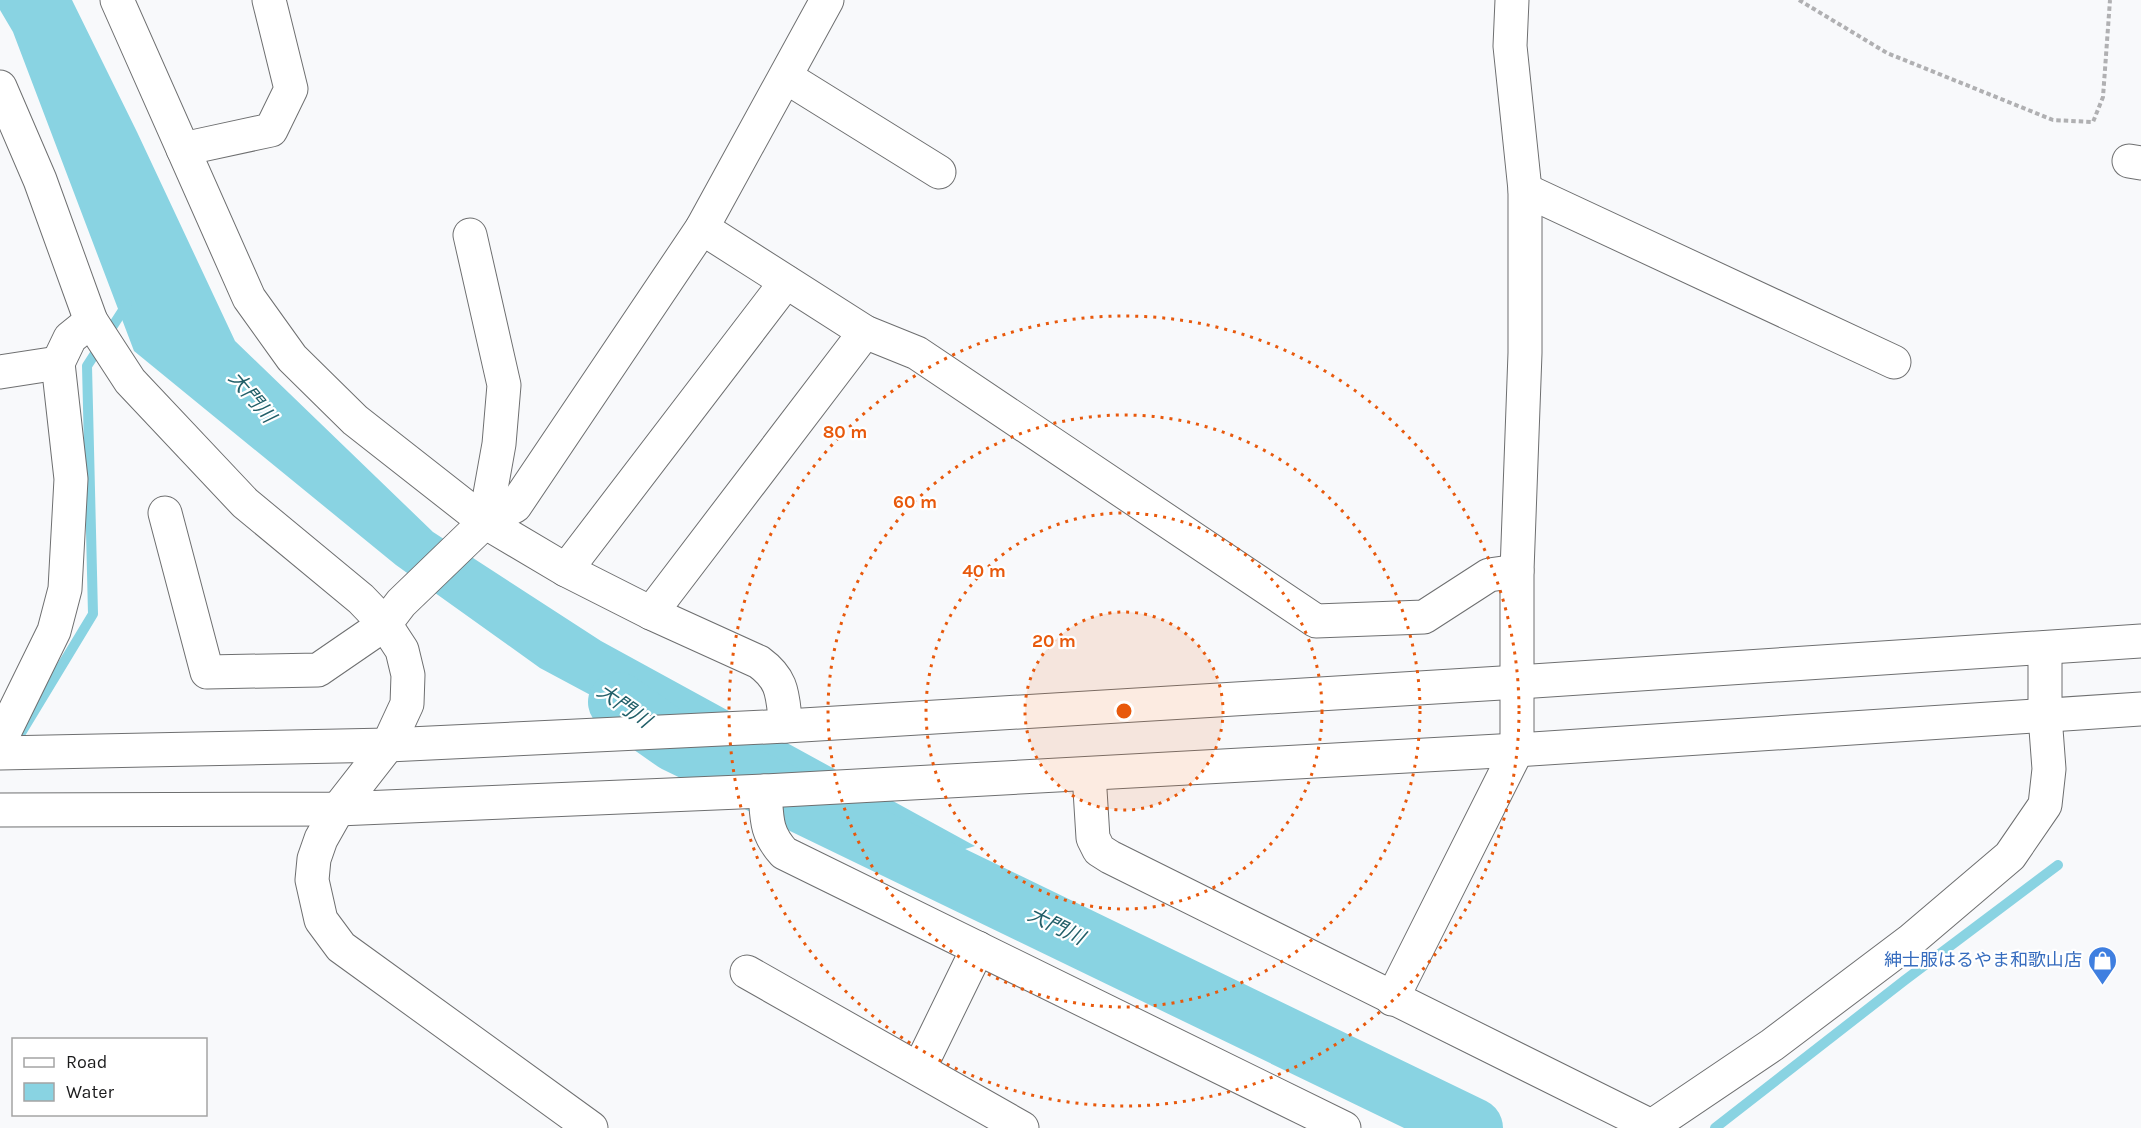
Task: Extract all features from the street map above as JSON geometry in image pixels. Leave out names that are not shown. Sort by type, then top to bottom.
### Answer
[{"type":"street","points":[[117,0],[249,298],[292,358],[355,420],[481,526],[651,613],[759,662],[770,670],[781,687],[786,726]]},
{"type":"street","points":[[183,148],[271,130],[291,89],[269,0]]},
{"type":"street","points":[[165,513],[207,672],[318,670],[393,614],[481,526],[515,506],[702,228],[828,0]]},
{"type":"street","points":[[1392,999],[1517,750],[1517,572],[1525,353],[1525,190],[1510,46],[1512,0]]},
{"type":"street","points":[[786,77],[939,172]]},
{"type":"street","points":[[0,87],[40,180],[91,321],[130,381],[245,503],[361,599],[393,614]]},
{"type":"street","points":[[1525,190],[1894,362]]},
{"type":"street","points":[[702,228],[865,332],[917,353],[1316,621],[1424,618],[1489,575],[1517,572]]},
{"type":"street","points":[[470,235],[504,385],[499,444],[481,526]]},
{"type":"street","points":[[566,570],[786,282]]},
{"type":"street","points":[[0,741],[54,631],[65,589],[71,479],[58,363],[70,338],[91,321]]},
{"type":"street","points":[[651,613],[865,332]]},
{"type":"street","points":[[0,372],[58,363]]},
{"type":"street","points":[[393,614],[408,675],[407,704],[388,745],[338,809],[321,839],[314,859],[312,880],[321,920],[341,947],[591,1128]]},
{"type":"street","points":[[0,753],[388,745],[786,726],[1518,682],[2141,641]]},
{"type":"street","points":[[1089,774],[1093,838],[1099,850],[1652,1128],[1790,1032],[1910,941],[2010,856],[2045,805],[2049,769],[2045,716],[2045,648]]},
{"type":"street","points":[[0,810],[338,809],[765,791],[1517,750],[2141,710]]},
{"type":"street","points":[[765,791],[768,825],[772,840],[784,852],[1344,1128]]},
{"type":"street","points":[[919,1070],[978,948]]},
{"type":"street","points":[[747,972],[1022,1128]]},
{"type":"path","points":[[1799,0],[1887,53],[2053,120],[2093,122],[2103,97],[2110,0]]},
{"type":"water","points":[[0,0],[72,0],[235,341],[433,532],[601,641],[975,846],[910,866],[540,668],[396,565],[134,351],[13,32],[0,10]]},
{"type":"waterway","points":[[21,733],[93,614],[87,366],[127,304]]},
{"type":"waterway","name":"大門川","points":[[618,702],[675,742],[1473,1128]]},
{"type":"waterway","points":[[1715,1128],[1905,980],[2058,865]]},
{"type":"place","name":"紳士服はるやま和歌山店","points":[[2103,986]]}]
